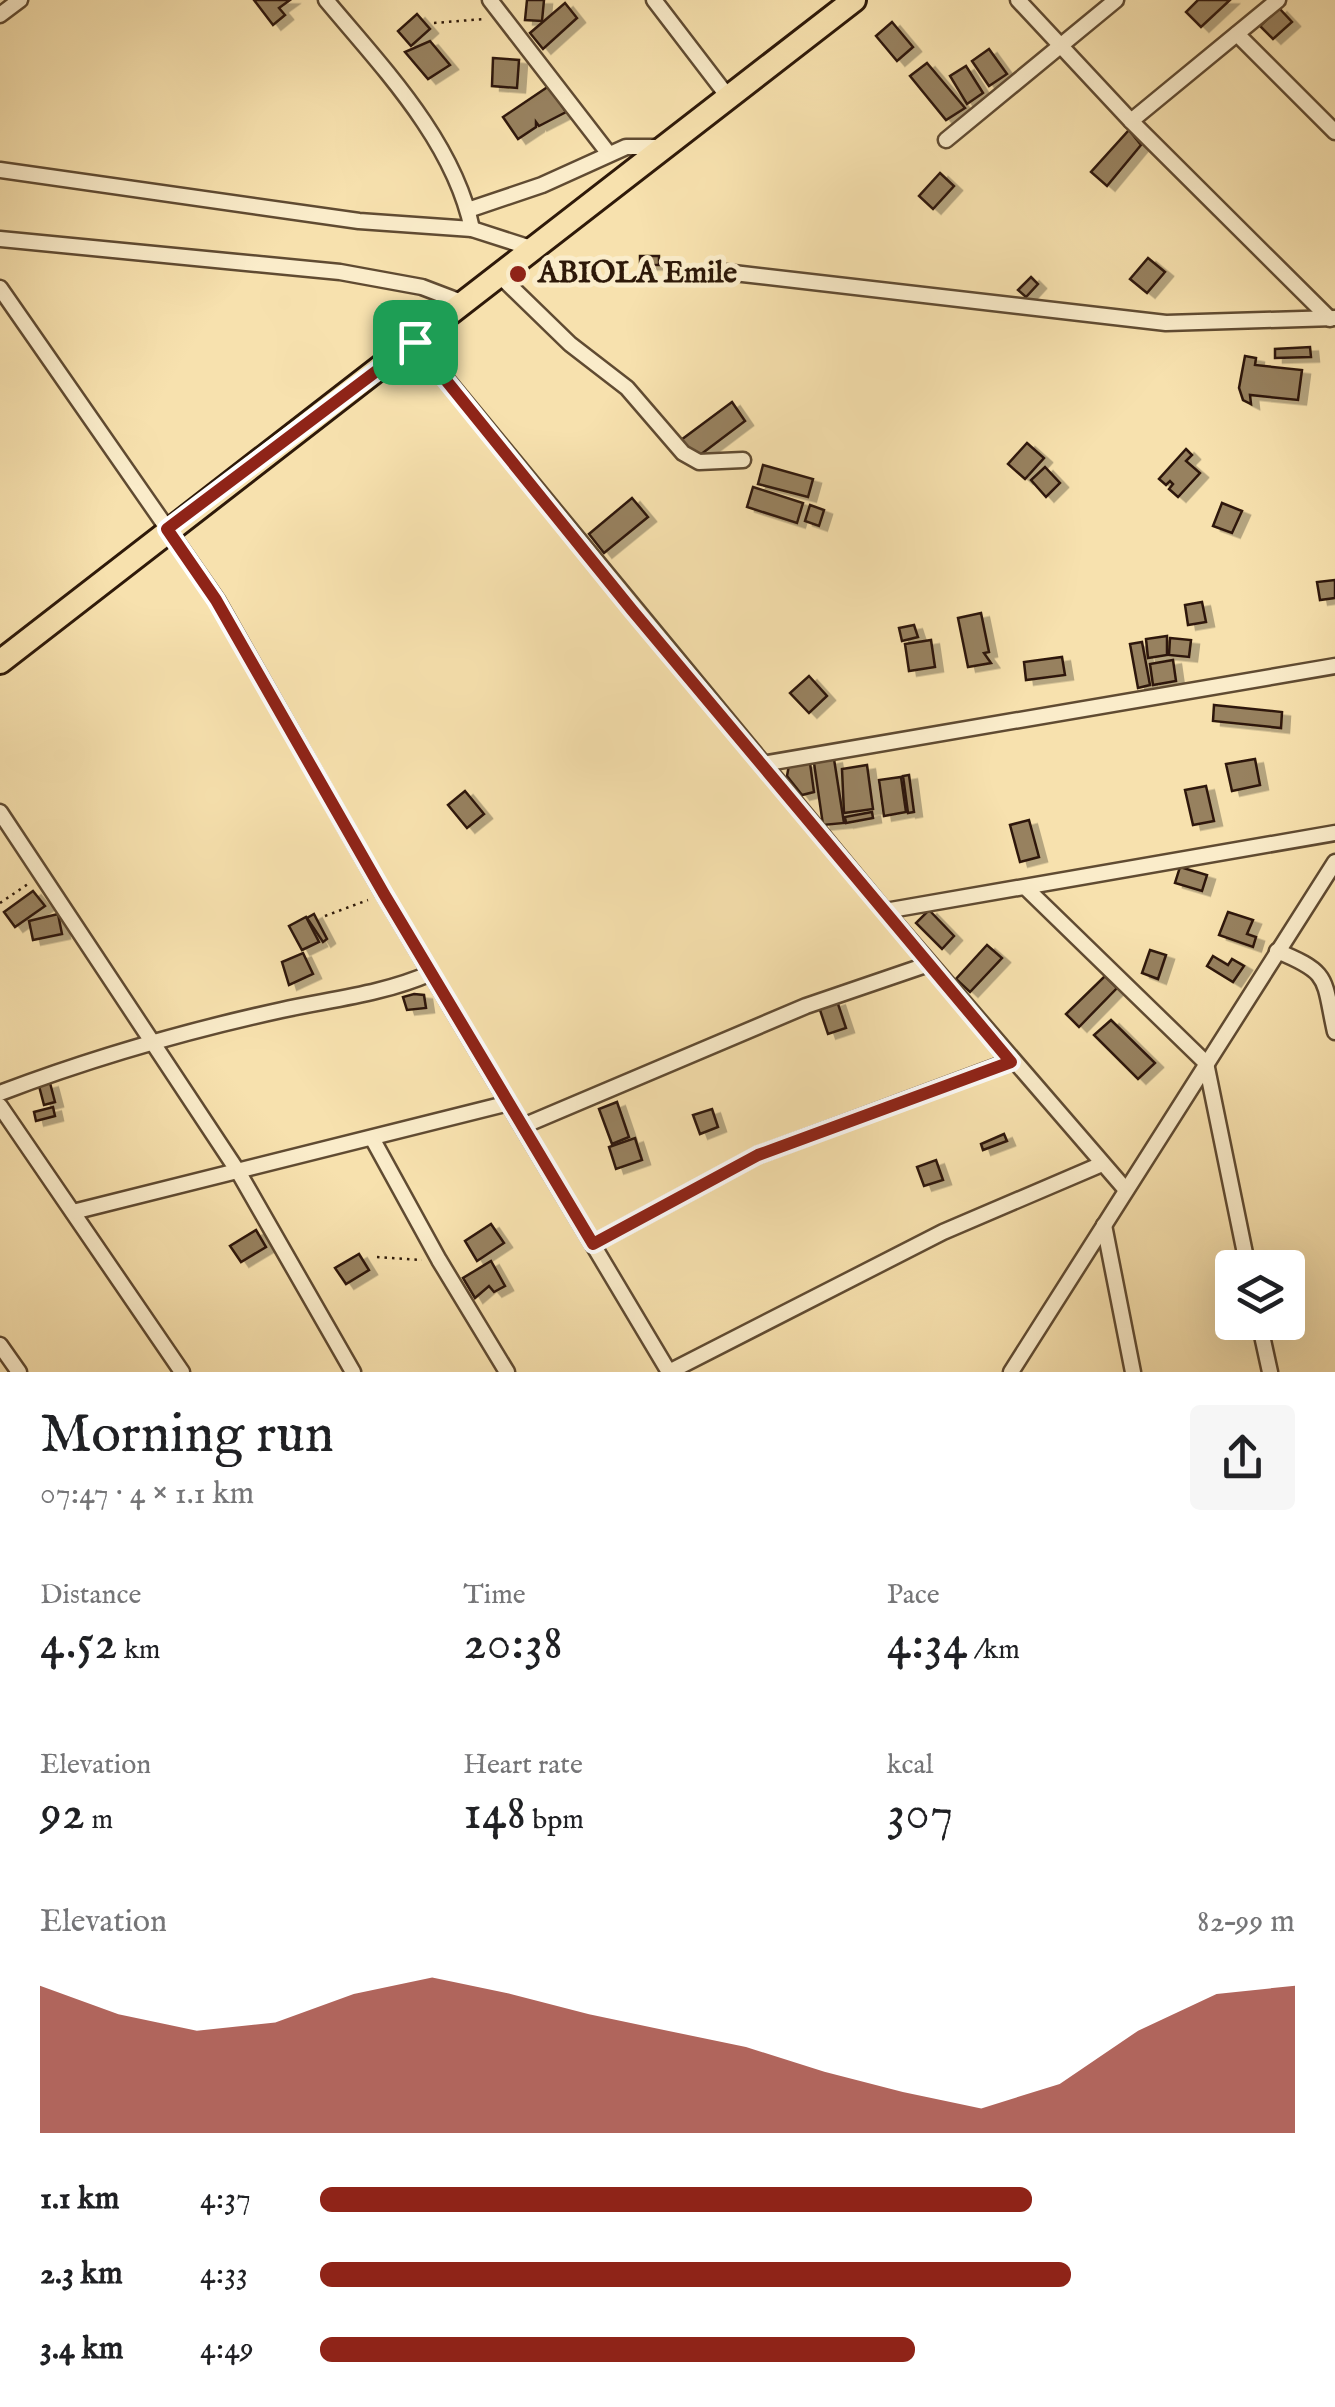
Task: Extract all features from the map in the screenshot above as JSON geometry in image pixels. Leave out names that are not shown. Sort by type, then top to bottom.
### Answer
[{"type":"main road","points":[[0,662],[167,529],[729,98],[839,5]]},
{"type":"street","points":[[0,15],[20,0]]},
{"type":"street","points":[[326,0],[424,125],[468,210],[472,229]]},
{"type":"street","points":[[490,0],[609,154]]},
{"type":"street","points":[[654,0],[729,98]]},
{"type":"street","points":[[1018,0],[1132,122],[1332,318]]},
{"type":"street","points":[[946,140],[1116,0]]},
{"type":"street","points":[[1132,122],[1278,0]]},
{"type":"street","points":[[1237,34],[1335,132]]},
{"type":"street","points":[[468,210],[542,185],[638,144],[661,147]]},
{"type":"street","points":[[0,170],[359,222],[472,229],[534,249]]},
{"type":"street","points":[[0,239],[340,272],[422,287],[464,302]]},
{"type":"street","points":[[725,272],[1166,324],[1332,318]]},
{"type":"street","points":[[499,274],[570,344],[627,388],[682,453],[699,462],[743,460]]},
{"type":"street","points":[[0,288],[216,600],[384,894],[669,1372],[942,1232],[1102,1164]]},
{"type":"street","points":[[415,342],[1011,1062],[1126,1190]]},
{"type":"street","points":[[762,764],[1335,666]]},
{"type":"street","points":[[0,812],[239,1173],[354,1372]]},
{"type":"street","points":[[885,911],[1027,890],[1335,833]]},
{"type":"street","points":[[1011,1372],[1335,862]]},
{"type":"street","points":[[1027,890],[1206,1063],[1244,1250]]},
{"type":"street","points":[[1278,951],[1314,966],[1323,977],[1335,1032]]},
{"type":"street","points":[[523,1126],[806,1006],[930,964]]},
{"type":"street","points":[[0,1093],[153,1043],[280,1010],[385,990],[431,973]]},
{"type":"street","points":[[593,1244],[758,1155],[1011,1062]]},
{"type":"street","points":[[72,1212],[509,1102]]},
{"type":"street","points":[[0,1106],[182,1372]]},
{"type":"street","points":[[372,1138],[438,1260],[507,1372]]},
{"type":"street","points":[[1104,1225],[1133,1372]]},
{"type":"street","points":[[1263,1340],[1270,1372]]},
{"type":"street","points":[[0,1344],[19,1372]]},
{"type":"path","points":[[434,23],[505,17]]},
{"type":"path","points":[[0,903],[42,874]]},
{"type":"path","points":[[326,916],[384,894]]},
{"type":"path","points":[[378,1257],[438,1260]]},
{"type":"building","points":[[254,0],[290,0],[279,8],[285,15],[273,25]]},
{"type":"building","points":[[527,0],[544,0],[542,21],[525,20]]},
{"type":"building","points":[[1198,0],[1230,0],[1201,27],[1186,12]]},
{"type":"building","points":[[565,3],[577,18],[543,49],[530,33]]},
{"type":"building","points":[[1279,8],[1292,22],[1273,39],[1260,26]]},
{"type":"building","points":[[417,14],[430,29],[411,46],[398,31]]},
{"type":"building","points":[[892,22],[913,47],[897,61],[876,36]]},
{"type":"building","points":[[430,41],[450,65],[428,79],[405,52]]},
{"type":"building","points":[[989,49],[1007,74],[989,86],[972,61]]},
{"type":"building","points":[[493,58],[519,60],[517,88],[492,86]]},
{"type":"building","points":[[927,63],[965,108],[946,120],[910,76]]},
{"type":"building","points":[[966,66],[983,93],[967,104],[950,76]]},
{"type":"building","points":[[549,86],[566,112],[539,126],[536,122],[536,127],[518,139],[503,117]]},
{"type":"building","points":[[1129,130],[1141,145],[1107,186],[1091,172]]},
{"type":"building","points":[[940,173],[954,186],[933,209],[919,196]]},
{"type":"building","points":[[640,256],[659,256],[659,265],[640,265]]},
{"type":"building","points":[[1148,258],[1165,272],[1147,293],[1130,279]]},
{"type":"building","points":[[1031,277],[1038,284],[1026,297],[1018,290]]},
{"type":"building","points":[[1310,347],[1311,357],[1275,358],[1275,349]]},
{"type":"building","points":[[1245,356],[1256,358],[1255,365],[1302,370],[1298,400],[1250,395],[1251,404],[1243,400],[1239,388]]},
{"type":"building","points":[[732,402],[745,421],[696,458],[681,440]]},
{"type":"building","points":[[1027,443],[1044,458],[1025,479],[1008,464]]},
{"type":"building","points":[[1186,449],[1192,455],[1186,461],[1200,473],[1178,497],[1169,489],[1173,484],[1170,481],[1166,485],[1159,479]]},
{"type":"building","points":[[763,465],[813,479],[808,497],[758,484]]},
{"type":"building","points":[[1045,467],[1060,483],[1046,497],[1031,480]]},
{"type":"building","points":[[753,487],[803,503],[797,523],[747,507]]},
{"type":"building","points":[[632,498],[648,517],[604,553],[589,534]]},
{"type":"building","points":[[1222,503],[1242,511],[1232,533],[1213,526]]},
{"type":"building","points":[[810,505],[824,510],[819,526],[805,521]]},
{"type":"building","points":[[1335,580],[1335,598],[1320,600],[1317,582]]},
{"type":"building","points":[[1202,602],[1206,622],[1188,625],[1185,605]]},
{"type":"building","points":[[981,613],[989,652],[984,653],[991,663],[968,667],[958,618]]},
{"type":"building","points":[[914,625],[918,637],[902,641],[899,628]]},
{"type":"building","points":[[1167,636],[1167,655],[1148,658],[1146,639]]},
{"type":"building","points":[[1170,638],[1191,640],[1189,657],[1169,655]]},
{"type":"building","points":[[931,640],[935,667],[909,671],[905,644]]},
{"type":"building","points":[[1142,642],[1150,685],[1138,688],[1130,644]]},
{"type":"building","points":[[1062,657],[1065,675],[1026,680],[1024,662]]},
{"type":"building","points":[[1173,660],[1176,681],[1153,685],[1150,664]]},
{"type":"building","points":[[809,676],[827,696],[809,713],[790,693]]},
{"type":"building","points":[[1214,705],[1282,712],[1281,728],[1213,721]]},
{"type":"building","points":[[834,759],[844,823],[823,825],[814,763]]},
{"type":"building","points":[[1255,759],[1260,785],[1232,791],[1226,764]]},
{"type":"building","points":[[810,763],[814,792],[802,795],[787,776],[789,765]]},
{"type":"building","points":[[867,765],[873,809],[844,813],[842,769]]},
{"type":"building","points":[[909,775],[914,812],[908,813],[903,776]]},
{"type":"building","points":[[901,777],[906,812],[884,816],[879,780]]},
{"type":"building","points":[[1206,786],[1214,821],[1193,825],[1185,790]]},
{"type":"building","points":[[465,791],[484,814],[467,828],[448,805]]},
{"type":"building","points":[[872,812],[873,818],[846,823],[845,817]]},
{"type":"building","points":[[1029,820],[1039,857],[1020,862],[1010,825]]},
{"type":"building","points":[[1180,867],[1207,875],[1202,891],[1175,883]]},
{"type":"building","points":[[33,891],[45,906],[15,927],[4,912]]},
{"type":"building","points":[[929,910],[954,936],[942,949],[916,923]]},
{"type":"building","points":[[1228,912],[1253,920],[1247,934],[1256,937],[1253,947],[1219,935]]},
{"type":"building","points":[[58,914],[62,934],[33,940],[29,921]]},
{"type":"building","points":[[314,914],[327,939],[323,942],[307,918]]},
{"type":"building","points":[[306,917],[319,942],[302,950],[289,926]]},
{"type":"building","points":[[987,945],[1002,958],[970,992],[956,979]]},
{"type":"building","points":[[1150,950],[1166,955],[1158,979],[1142,973]]},
{"type":"building","points":[[303,953],[313,974],[289,985],[282,962]]},
{"type":"building","points":[[1213,956],[1228,965],[1232,959],[1244,966],[1233,982],[1207,966]]},
{"type":"building","points":[[1105,976],[1117,988],[1079,1027],[1066,1014]]},
{"type":"building","points":[[424,995],[426,1008],[407,1010],[403,997]]},
{"type":"building","points":[[837,1001],[846,1028],[828,1034],[819,1007]]},
{"type":"building","points":[[1111,1020],[1155,1063],[1138,1079],[1094,1035]]},
{"type":"building","points":[[50,1083],[55,1102],[44,1105],[39,1086]]},
{"type":"building","points":[[617,1102],[629,1137],[612,1144],[599,1109]]},
{"type":"building","points":[[53,1107],[55,1116],[36,1121],[34,1112]]},
{"type":"building","points":[[712,1109],[718,1127],[700,1134],[693,1115]]},
{"type":"building","points":[[1004,1134],[1007,1141],[983,1150],[981,1144]]},
{"type":"building","points":[[635,1138],[642,1160],[616,1169],[609,1147]]},
{"type":"building","points":[[936,1160],[943,1180],[924,1186],[917,1167]]},
{"type":"building","points":[[491,1224],[504,1243],[477,1261],[465,1241]]},
{"type":"building","points":[[256,1230],[266,1247],[241,1262],[230,1246]]},
{"type":"building","points":[[359,1254],[369,1270],[346,1284],[335,1268]]},
{"type":"building","points":[[491,1261],[505,1286],[494,1292],[489,1286],[475,1298],[463,1278]]},
{"type":"place","name":"ABIOLA Emile","points":[[518,274]]},
{"type":"route","points":[[415,342],[632,610],[1011,1062],[758,1155],[709,1178],[593,1244],[384,894],[216,600],[167,529],[415,342]]}]
